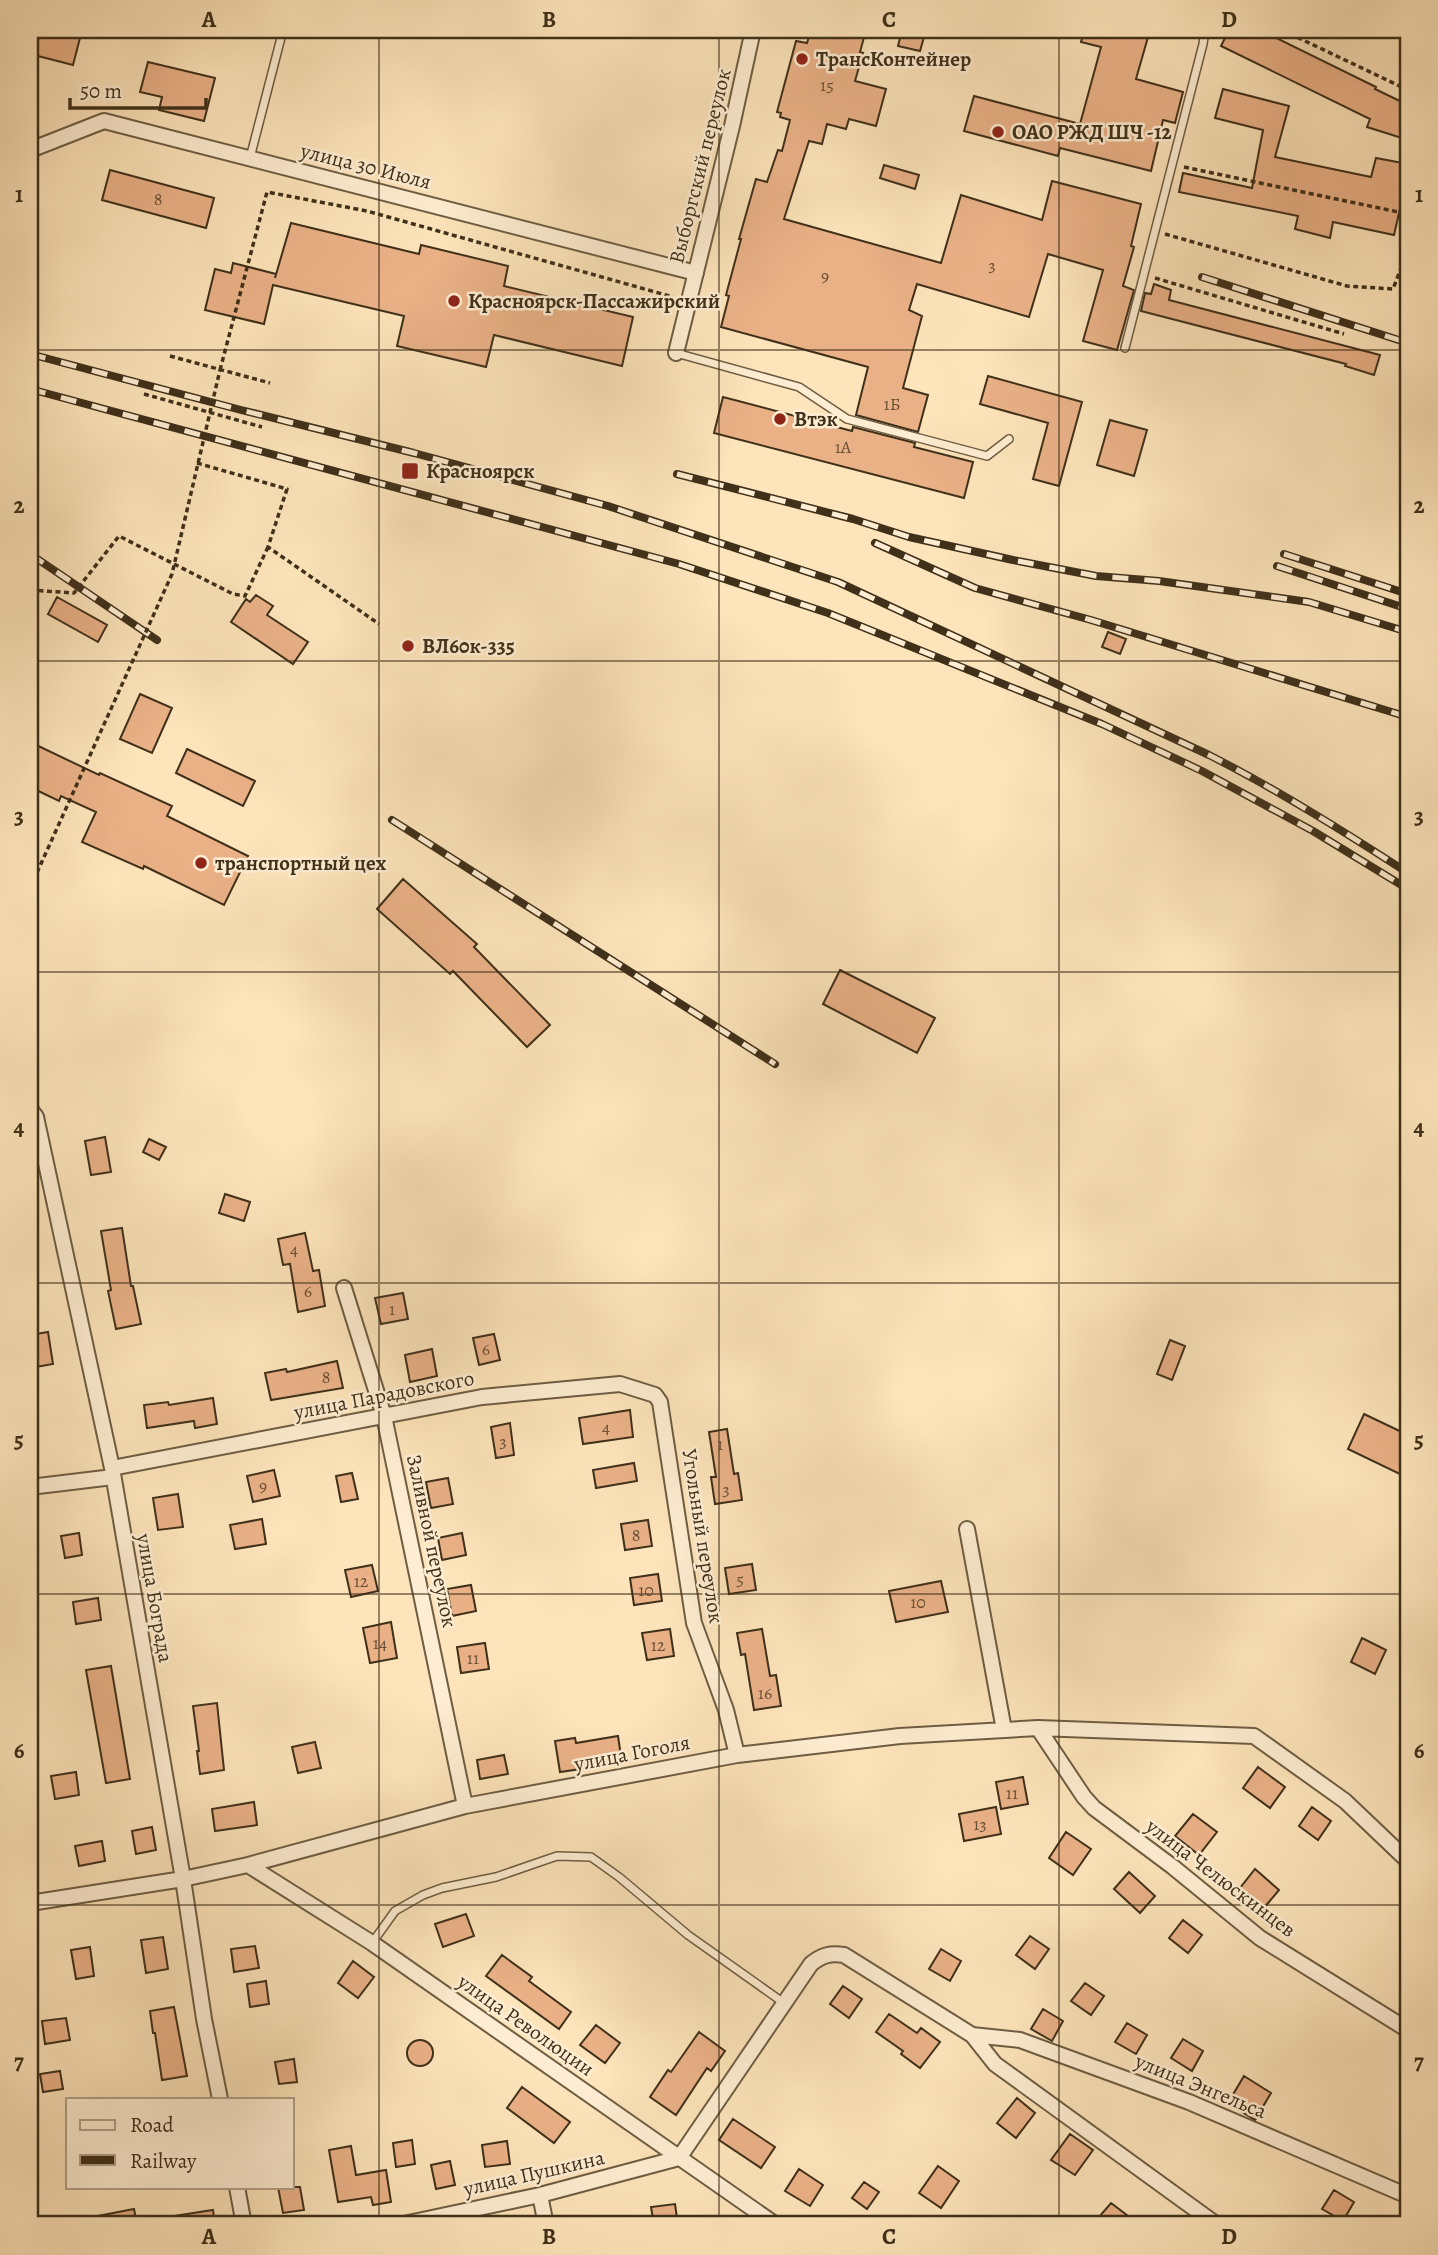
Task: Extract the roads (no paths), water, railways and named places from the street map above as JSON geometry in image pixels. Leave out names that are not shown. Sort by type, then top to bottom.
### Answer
[{"type":"street","name":"Выборгский переулок","points":[[676,353],[753,30]]},
{"type":"street","name":"улица 30 Июля","points":[[30,150],[104,121],[696,273]]},
{"type":"street","name":"улица Бограда","points":[[30,1109],[36,1117],[112,1473],[183,1880],[204,2019],[220,2098]]},
{"type":"street","name":"Заливной переулок","points":[[344,1288],[384,1416],[465,1806]]},
{"type":"street","name":"улица Парадовского","points":[[30,1487],[112,1473],[482,1397],[620,1384],[655,1395],[660,1402]]},
{"type":"street","name":"Угольный переулок","points":[[660,1402],[694,1622],[726,1710],[737,1755]]},
{"type":"street","points":[[967,1529],[1004,1730]]},
{"type":"street","name":"улица Гоголя","points":[[30,1903],[183,1880],[465,1806],[737,1755],[900,1735],[1038,1728],[1254,1736],[1345,1801],[1408,1861]]},
{"type":"street","name":"улица Челюскинцев","points":[[1038,1728],[1094,1808],[1173,1867],[1260,1938],[1408,2030]]},
{"type":"street","name":"улица Революции","points":[[248,1865],[372,1943],[776,2225]]},
{"type":"street","name":"улица Энгельса","points":[[783,2003],[811,1964],[821,1956],[833,1953],[844,1955],[972,2035],[995,2064],[1217,2225]]},
{"type":"street","points":[[679,2158],[783,2003]]},
{"type":"street","name":"улица Энгельса","points":[[972,2035],[1033,2044],[1189,2102],[1408,2196]]},
{"type":"street","name":"улица Пушкина","points":[[399,2225],[540,2195],[679,2158]]},
{"type":"street","points":[[237,2188],[244,2225]]},
{"type":"street","points":[[540,2195],[546,2225]]},
{"type":"lane","points":[[250,159],[283,30]]},
{"type":"lane","points":[[1125,348],[1174,164],[1205,30]]},
{"type":"lane","points":[[676,353],[799,387],[847,419],[987,456],[1009,439]]},
{"type":"lane","points":[[372,1943],[395,1911],[423,1895],[442,1888],[496,1877],[557,1856],[591,1857],[688,1935],[783,2003]]},
{"type":"railway","points":[[1202,277],[1408,343]]},
{"type":"railway","points":[[30,354],[608,506],[838,582],[1209,755],[1310,811],[1408,873]]},
{"type":"railway","points":[[30,389],[679,564],[828,613],[1102,724],[1202,771],[1313,831],[1408,889]]},
{"type":"railway","points":[[677,474],[853,519],[909,537],[1013,560],[1096,576],[1159,581],[1309,602],[1408,632]]},
{"type":"railway","points":[[875,543],[975,588],[1091,620],[1408,717]]},
{"type":"railway","points":[[30,554],[157,640]]},
{"type":"railway","points":[[1284,554],[1408,594]]},
{"type":"railway","points":[[1277,566],[1408,609]]},
{"type":"railway","points":[[392,820],[775,1064]]},
{"type":"place","name":"ТрансКонтейнер","points":[[802,59]]},
{"type":"place","name":"ОАО РЖД ШЧ -12","points":[[998,132]]},
{"type":"place","name":"Красноярск-Пассажирский","points":[[454,301]]},
{"type":"place","name":"Втэк","points":[[780,419]]},
{"type":"place","name":"Красноярск","points":[[410,471]]},
{"type":"place","name":"ВЛ60к-335","points":[[408,646]]},
{"type":"place","name":"транспортный цех","points":[[201,863]]}]
